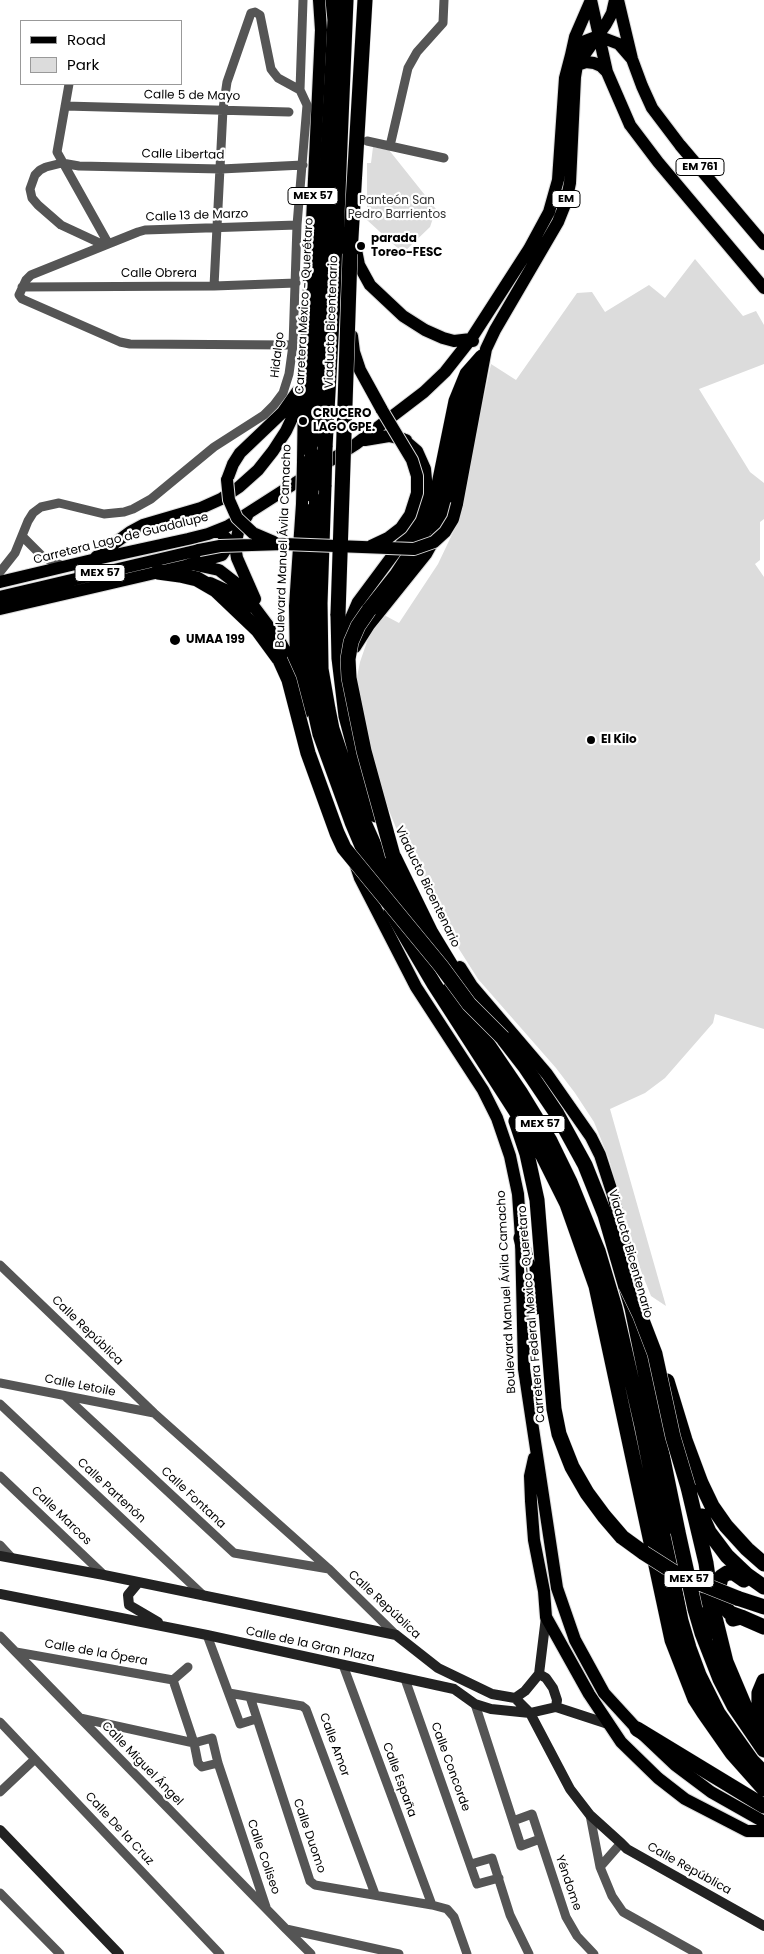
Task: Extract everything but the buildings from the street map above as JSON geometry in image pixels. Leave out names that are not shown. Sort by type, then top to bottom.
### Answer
[{"type":"highway","name":"Carretera México - Querétaro","points":[[333,0],[335,20],[313,455],[324,485],[320,604],[321,668],[332,729],[362,818],[383,866],[440,976],[525,1100],[550,1141],[570,1182],[598,1251],[615,1308],[642,1426],[681,1621],[689,1648],[699,1675],[718,1713],[752,1761],[764,1773]]},
{"type":"highway","name":"Carretera México - Querétaro","points":[[306,499],[313,455],[335,264],[346,0]]},
{"type":"highway","name":"Viaducto Bicentenario","points":[[365,0],[338,614],[339,658],[346,716],[367,793],[393,856],[444,956],[467,991],[557,1114],[585,1165],[604,1215],[626,1286],[693,1599],[702,1633],[720,1679],[734,1706],[764,1750]]},
{"type":"highway","points":[[393,856],[366,761],[349,678],[348,659],[351,642],[358,626],[392,582],[417,544],[432,510],[460,388],[467,374],[484,353]]},
{"type":"highway","name":"Boulevard Manuel Ávila Camacho","points":[[306,499],[308,669],[320,734],[371,872],[403,934],[538,1144],[559,1186],[578,1232],[596,1286],[672,1640],[695,1699],[732,1753],[764,1789]]},
{"type":"highway","points":[[158,572],[180,575],[202,582],[223,595],[254,625],[285,660],[308,753],[344,848],[441,966],[469,1004],[503,1038]]},
{"type":"highway","points":[[238,599],[254,625]]},
{"type":"highway","name":"Carretera Federal Mexico-Queretaro","points":[[506,1094],[534,1178],[554,1409],[559,1434],[572,1467],[587,1493],[604,1516],[622,1536],[644,1553],[677,1574],[764,1607]]},
{"type":"highway","points":[[521,1238],[534,1292],[542,1366],[554,1409]]},
{"type":"highway","points":[[626,1286],[640,1315],[655,1354],[673,1437],[688,1487],[704,1557],[709,1605],[728,1662],[750,1717],[761,1735]]},
{"type":"highway","points":[[638,1301],[655,1340],[684,1440],[712,1506],[746,1549],[764,1564]]},
{"type":"highway","points":[[688,1487],[709,1532],[717,1544],[736,1565],[764,1587]]},
{"type":"highway","points":[[764,1594],[734,1573],[730,1572],[721,1577],[720,1586],[723,1603],[730,1613],[764,1628]]},
{"type":"highway","points":[[709,1605],[726,1624],[728,1662]]},
{"type":"highway","points":[[726,1624],[735,1618],[741,1617]]},
{"type":"highway","points":[[761,1735],[759,1693],[764,1681]]},
{"type":"highway","points":[[637,1729],[764,1806]]},
{"type":"main road","name":"Boulevard Manuel Ávila Camacho","points":[[313,455],[304,392],[321,30],[319,0]]},
{"type":"main road","points":[[369,0],[353,252],[352,439],[346,479],[342,639],[345,677],[353,726],[384,826],[446,947],[472,986],[547,1074],[591,1136],[613,1195],[638,1301],[667,1457],[709,1605],[708,1638],[729,1691],[761,1735]]},
{"type":"main road","points":[[591,0],[607,72],[630,125],[764,288]]},
{"type":"main road","name":"EM","points":[[574,60],[575,37],[591,0]]},
{"type":"main road","points":[[616,0],[632,59]]},
{"type":"main road","name":"Carretera Lago de Guadalupe","points":[[0,597],[199,550],[229,545],[284,544],[407,549],[427,545],[439,538],[450,526],[458,504],[484,353],[495,330],[558,222],[575,77],[574,60],[598,36],[612,13],[616,0]]},
{"type":"main road","points":[[598,36],[619,44],[632,59]]},
{"type":"main road","name":"EM 761","points":[[632,59],[652,108],[764,244]]},
{"type":"main road","points":[[574,60],[594,63],[602,66],[607,72]]},
{"type":"main road","name":"Carretera Lago de Guadalupe","points":[[0,582],[213,532],[228,526],[254,509],[352,439],[424,392],[446,372],[471,339],[530,249],[549,212],[560,200]]},
{"type":"main road","points":[[345,677],[350,658],[363,633],[426,554],[436,536],[444,511],[469,388],[473,374],[484,353],[471,339],[459,341],[443,338],[402,316],[370,285],[353,252]]},
{"type":"main road","points":[[352,335],[354,352],[360,370],[412,460],[417,476],[417,493],[414,508],[401,528],[381,542],[366,547]]},
{"type":"main road","points":[[284,544],[261,537],[241,523],[231,506],[227,494],[228,480],[233,464],[240,454],[290,404],[305,371]]},
{"type":"main road","points":[[92,560],[143,524],[201,508],[221,499],[239,487],[258,470],[276,446],[304,392]]},
{"type":"main road","points":[[352,439],[389,436],[404,439],[416,445],[426,455],[433,466],[438,482]]},
{"type":"main road","points":[[342,639],[358,602],[416,524],[424,508],[427,490],[426,468],[418,451],[404,439]]},
{"type":"main road","name":"Boulevard Manuel Ávila Camacho","points":[[306,499],[295,606],[296,671],[310,738],[360,878],[416,987],[483,1090],[497,1118],[510,1156],[518,1194],[521,1238],[524,1369],[557,1588],[575,1640],[604,1693],[637,1729],[675,1765],[711,1792],[764,1822]]},
{"type":"main road","points":[[254,509],[239,528],[235,546],[237,558],[257,609],[285,660]]},
{"type":"main road","points":[[0,610],[185,566],[225,553],[228,546],[227,539],[220,532],[213,532]]},
{"type":"main road","points":[[185,566],[205,566],[225,574],[238,584],[257,609]]},
{"type":"main road","points":[[202,582],[220,586],[232,592],[285,660],[296,671]]},
{"type":"main road","points":[[536,1451],[530,1476],[531,1501],[534,1540],[544,1591],[546,1617],[589,1694],[621,1742],[658,1778],[685,1799],[747,1831],[764,1831]]},
{"type":"street","name":"Hidalgo","points":[[0,572],[15,552],[33,513],[49,504],[65,504],[96,513],[114,514],[134,509],[151,499],[200,458],[256,421],[274,405],[286,387],[293,345],[297,225],[307,105],[300,90],[303,0]]},
{"type":"street","points":[[390,146],[408,68],[417,52],[443,22],[444,0]]},
{"type":"street","points":[[214,286],[223,109],[227,82],[249,16],[255,12],[260,15],[271,69],[278,78],[300,90]]},
{"type":"street","points":[[69,85],[57,149],[62,163],[106,244]]},
{"type":"street","name":"Calle 5 de Mayo","points":[[65,106],[289,112]]},
{"type":"street","points":[[367,141],[444,158]]},
{"type":"street","points":[[62,163],[46,166],[35,175],[30,189],[32,198],[61,225],[106,244]]},
{"type":"street","name":"Calle Libertad","points":[[62,163],[79,166],[221,169],[303,165]]},
{"type":"street","name":"Calle 13 de Marzo","points":[[22,287],[31,275],[145,230],[297,225]]},
{"type":"street","name":"Calle Obrera","points":[[22,287],[214,286],[296,283]]},
{"type":"street","points":[[22,287],[19,295],[22,299],[120,342],[293,345]]},
{"type":"street","points":[[23,536],[43,557],[66,567]]},
{"type":"street","name":"Calle República","points":[[0,1264],[154,1413],[329,1569],[396,1635],[438,1668],[492,1694],[515,1698],[530,1713],[563,1779],[590,1815],[627,1849],[764,1926]]},
{"type":"street","name":"Calle Letoile","points":[[0,1383],[154,1413]]},
{"type":"street","name":"Calle Fontana","points":[[65,1396],[234,1553],[329,1569]]},
{"type":"street","name":"Calle Partenón","points":[[0,1404],[204,1596]]},
{"type":"street","name":"Calle Marcos","points":[[0,1476],[104,1575]]},
{"type":"street","points":[[0,1545],[12,1558]]},
{"type":"street","name":"Calle de la Gran Plaza","points":[[0,1556],[104,1575],[396,1635]]},
{"type":"street","points":[[138,1582],[128,1595],[129,1604],[167,1627]]},
{"type":"street","name":"Calle de la Gran Plaza","points":[[0,1594],[207,1635],[454,1689],[475,1704],[491,1709],[530,1713],[556,1707]]},
{"type":"street","points":[[515,1698],[539,1674],[546,1617]]},
{"type":"street","points":[[207,1635],[240,1724],[256,1719]]},
{"type":"street","name":"Calle Miguel Ángel","points":[[0,1636],[267,1909]]},
{"type":"street","name":"Calle de la Ópera","points":[[16,1652],[173,1680]]},
{"type":"street","name":"Calle España","points":[[343,1664],[432,1905]]},
{"type":"street","points":[[188,1667],[173,1680],[194,1743],[199,1766],[218,1763]]},
{"type":"street","points":[[539,1674],[546,1678],[553,1688],[556,1707],[608,1724]]},
{"type":"street","name":"Calle Concorde","points":[[405,1679],[471,1864]]},
{"type":"street","name":"Calle Amor","points":[[229,1693],[302,1706],[306,1709],[375,1894]]},
{"type":"street","name":"Calle Duomo","points":[[250,1697],[310,1881],[316,1885],[432,1905],[450,1912],[467,1954]]},
{"type":"street","points":[[475,1704],[521,1846],[540,1840]]},
{"type":"street","points":[[80,1718],[194,1743]]},
{"type":"street","name":"Calle De la Cruz","points":[[0,1722],[220,1954]]},
{"type":"street","name":"Calle Coliseo","points":[[194,1743],[212,1738],[218,1763],[267,1909],[311,1954]]},
{"type":"street","points":[[0,1792],[36,1759]]},
{"type":"street","name":"Yéndome","points":[[513,1821],[532,1814],[566,1917],[577,1936],[594,1954]]},
{"type":"street","points":[[590,1815],[600,1867],[612,1896],[623,1912],[698,1954]]},
{"type":"street","points":[[0,1830],[120,1954]]},
{"type":"street","points":[[600,1867],[621,1843]]},
{"type":"street","points":[[499,1878],[477,1884],[471,1864],[492,1858],[499,1878],[513,1922],[528,1954]]},
{"type":"street","points":[[0,1893],[60,1954]]},
{"type":"street","points":[[286,1929],[399,1954]]},
{"type":"green space","name":"Panteón San Pedro Barrientos","points":[[373,147],[389,150],[436,209],[430,227],[403,253],[367,220],[367,163],[371,163]]},
{"type":"green space","points":[[695,259],[743,316],[756,311],[764,325],[764,364],[699,389],[750,472],[764,483],[764,519],[760,522],[760,560],[755,564],[764,577],[764,1029],[715,1014],[713,1023],[665,1078],[645,1093],[610,1109],[666,1306],[651,1296],[641,1271],[609,1159],[594,1122],[556,1068],[478,979],[459,949],[399,835],[383,796],[355,687],[360,662],[370,633],[384,615],[399,623],[438,564],[457,524],[491,364],[516,380],[577,293],[592,292],[605,312],[649,285],[665,298]]},
{"type":"place","name":"parada Toreo-FESC","points":[[361,246]]},
{"type":"place","name":"CRUCERO LAGO GPE.","points":[[303,421]]},
{"type":"place","name":"UMAA 199","points":[[175,640]]},
{"type":"place","name":"El Kilo","points":[[591,740]]}]
